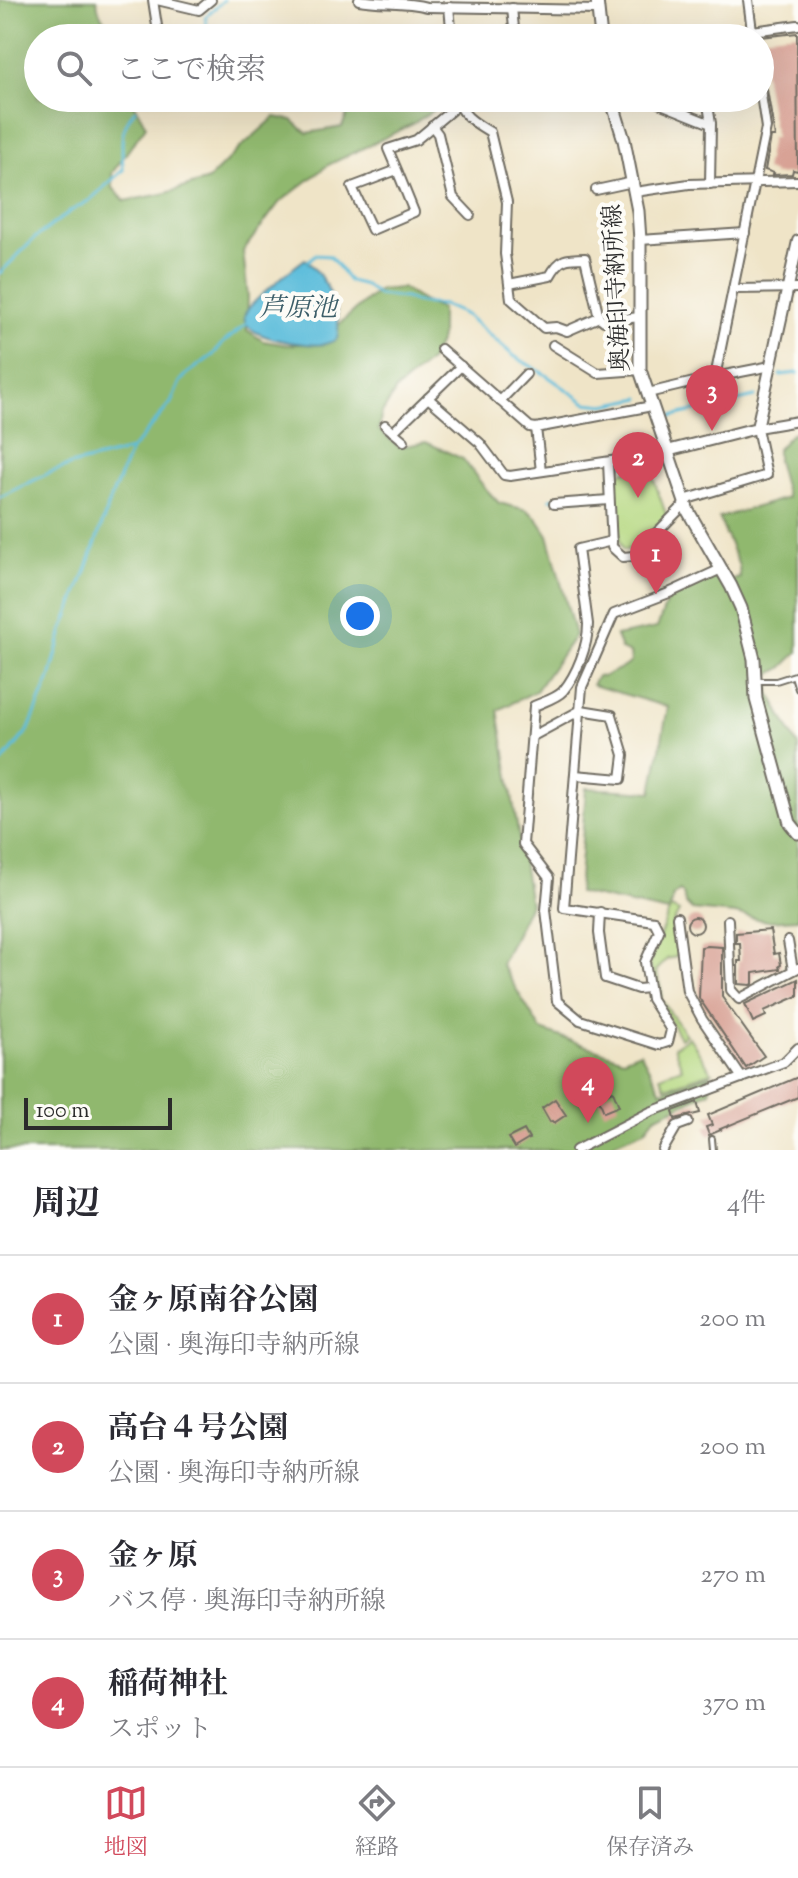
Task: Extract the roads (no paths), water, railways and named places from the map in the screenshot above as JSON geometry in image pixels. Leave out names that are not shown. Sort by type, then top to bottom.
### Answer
[{"type":"main road","name":"奥海印寺納所線","points":[[615,112],[634,187],[640,240],[640,370],[684,502],[741,608],[754,659],[756,699],[790,823],[798,833]]},
{"type":"street","points":[[157,24],[155,0],[199,10],[211,0]]},
{"type":"street","points":[[359,0],[409,2],[427,7],[598,5]]},
{"type":"street","points":[[748,0],[751,24]]},
{"type":"street","points":[[512,8],[514,24]]},
{"type":"street","points":[[774,30],[798,25]]},
{"type":"street","points":[[397,170],[352,187],[372,230],[414,212],[397,170],[388,149],[416,140],[447,112]]},
{"type":"street","points":[[465,112],[470,119],[490,132],[507,202],[505,254],[511,299],[544,328],[556,327],[567,331],[599,317]]},
{"type":"street","points":[[681,112],[711,124]]},
{"type":"street","points":[[709,112],[710,184]]},
{"type":"street","points":[[715,377],[766,128],[764,112]]},
{"type":"street","points":[[432,126],[438,134],[453,197],[470,215]]},
{"type":"street","points":[[596,190],[798,181]]},
{"type":"street","points":[[640,240],[745,233]]},
{"type":"street","points":[[608,462],[612,547],[623,557],[634,556],[684,502],[767,475],[757,428],[793,289],[798,241]]},
{"type":"street","points":[[509,284],[550,276],[556,265],[567,258],[585,258],[599,317],[604,321],[640,317]]},
{"type":"street","points":[[733,289],[793,289]]},
{"type":"street","points":[[553,345],[598,373],[640,370]]},
{"type":"street","points":[[441,349],[530,427],[652,406]]},
{"type":"street","points":[[393,432],[461,366]]},
{"type":"street","points":[[648,393],[771,366]]},
{"type":"street","points":[[500,401],[526,374]]},
{"type":"street","points":[[428,398],[480,443],[504,475],[510,476],[667,451],[798,421]]},
{"type":"street","points":[[385,425],[404,441]]},
{"type":"street","points":[[536,428],[541,471]]},
{"type":"street","points":[[554,504],[609,500]]},
{"type":"street","points":[[612,541],[578,549],[588,636],[580,662],[562,693],[534,706],[523,844],[549,878],[546,910],[557,1001],[580,1020],[659,1045],[668,1042],[671,1030],[651,999],[649,988],[645,962],[659,931],[654,921],[564,908],[582,687],[614,614],[721,569]]},
{"type":"street","points":[[533,736],[581,710],[612,715],[624,755],[621,779],[575,775]]},
{"type":"street","points":[[600,912],[599,933],[605,978],[638,989],[649,988]]},
{"type":"street","points":[[677,917],[687,991],[742,1078]]},
{"type":"street","points":[[728,920],[731,990],[739,999],[795,969],[788,941]]},
{"type":"street","points":[[576,1150],[650,1112],[784,1062],[798,1048]]},
{"type":"street","points":[[663,1150],[677,1126],[688,1122]]},
{"type":"lane","points":[[755,681],[776,681],[796,675],[798,689]]},
{"type":"lane","points":[[712,1139],[713,1150]]},
{"type":"water","name":"芦原池","points":[[305,259],[326,285],[335,306],[337,339],[325,344],[305,344],[276,340],[252,330],[245,323],[248,309]]},
{"type":"waterway","points":[[207,24],[205,17],[224,0]]},
{"type":"waterway","points":[[0,273],[35,238],[90,200],[123,170],[123,131],[134,112]]},
{"type":"waterway","points":[[308,261],[315,255],[330,256],[349,281],[365,285],[378,295],[443,305],[466,315],[514,356],[586,403],[605,405],[641,398]]},
{"type":"waterway","points":[[0,765],[29,729],[131,450],[171,403],[187,374],[246,324]]},
{"type":"waterway","points":[[780,375],[798,373]]},
{"type":"waterway","points":[[671,438],[664,418],[755,397]]},
{"type":"waterway","points":[[0,497],[71,465],[131,450]]},
{"type":"waterway","points":[[612,475],[620,465],[664,458]]},
{"type":"waterway","points":[[550,499],[606,495]]},
{"type":"place","name":"金ヶ原","points":[[712,431]]},
{"type":"place","name":"高台４号公園","points":[[638,498]]},
{"type":"place","name":"金ヶ原南谷公園","points":[[656,594]]},
{"type":"place","name":"稲荷神社","points":[[588,1123]]}]
